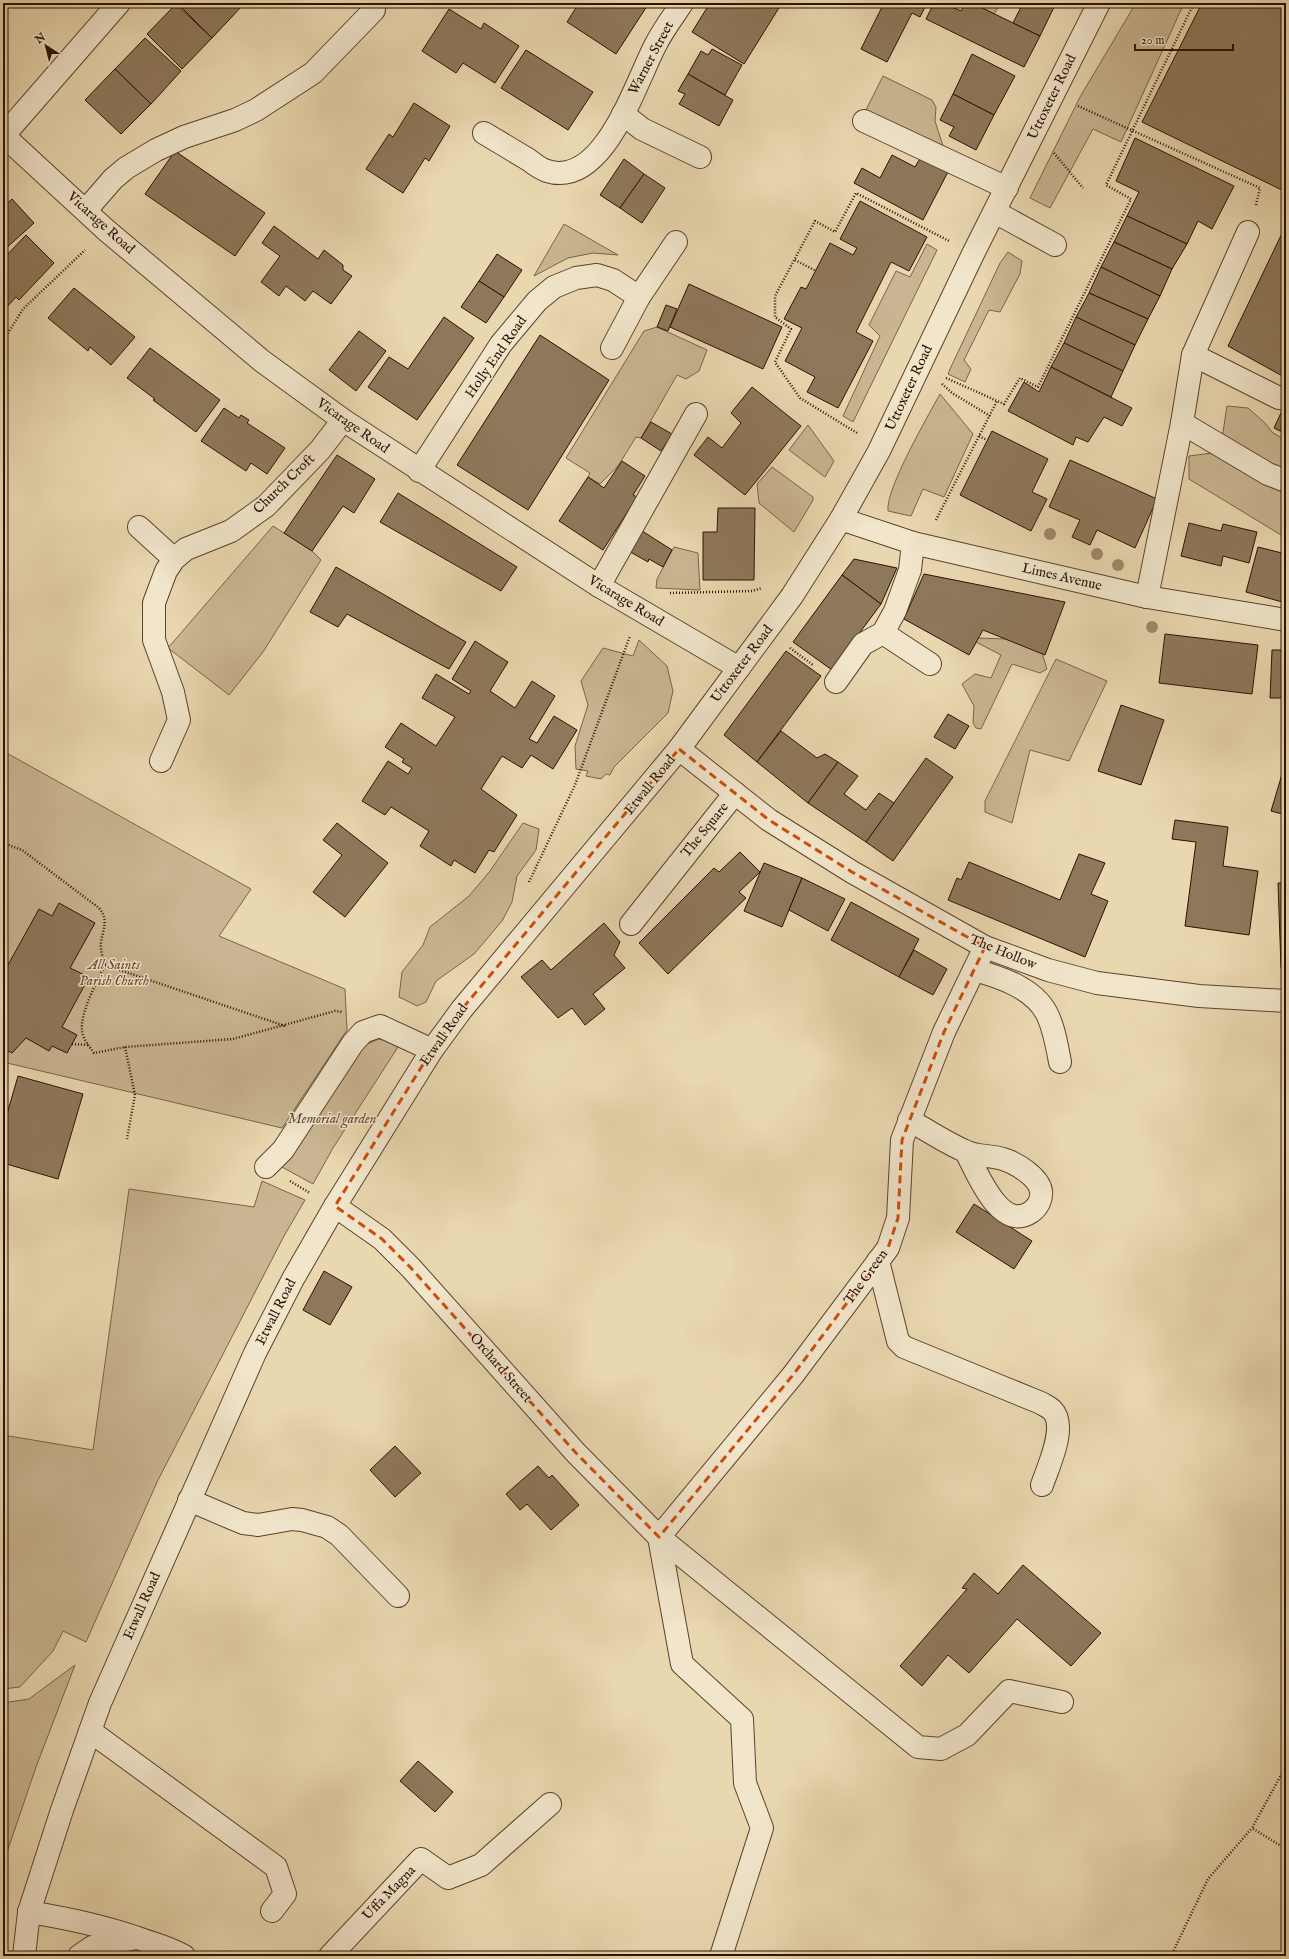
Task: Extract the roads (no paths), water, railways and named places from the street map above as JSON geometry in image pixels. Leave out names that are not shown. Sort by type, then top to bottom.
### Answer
[{"type":"street","points":[[3,135],[119,3]]},
{"type":"street","name":"Warner Street","points":[[484,133],[547,171],[571,171],[583,167],[594,159],[607,142],[623,114],[656,44],[682,3]]},
{"type":"street","name":"Uttoxeter Road","points":[[679,749],[792,596],[842,519],[879,451],[919,366],[1099,3]]},
{"type":"street","points":[[86,210],[113,179],[126,168],[156,150],[184,137],[235,120],[256,110],[313,73],[374,10]]},
{"type":"street","points":[[623,114],[642,129],[700,157]]},
{"type":"street","points":[[864,121],[1007,188]]},
{"type":"street","name":"Vicarage Road","points":[[3,135],[106,230],[262,361],[343,420],[419,471],[599,586],[740,668]]},
{"type":"street","points":[[995,212],[1054,245]]},
{"type":"street","points":[[1147,597],[1182,423],[1193,355],[1248,232]]},
{"type":"street","points":[[612,348],[639,297],[676,242]]},
{"type":"street","name":"Holly End Road","points":[[419,471],[501,344],[537,301],[554,287],[576,278],[597,275],[613,280],[639,297]]},
{"type":"street","points":[[1193,355],[1279,398]]},
{"type":"street","points":[[599,586],[696,414]]},
{"type":"street","name":"Church Croft","points":[[161,761],[179,720],[173,692],[154,640],[154,603],[166,571],[174,560],[186,549],[231,531],[266,506],[320,450],[343,420]]},
{"type":"street","points":[[1182,423],[1268,474],[1286,481]]},
{"type":"street","name":"Limes Avenue","points":[[842,519],[913,543],[1147,597],[1286,620]]},
{"type":"street","points":[[139,527],[174,560]]},
{"type":"street","points":[[836,682],[863,644],[883,633],[895,611],[910,570],[913,543]]},
{"type":"street","points":[[883,633],[930,664]]},
{"type":"street","name":"The Square","points":[[631,924],[735,793],[679,749]]},
{"type":"street","name":"Etwall Road","points":[[24,1956],[29,1912],[100,1703],[255,1353],[293,1278],[335,1206],[432,1050],[462,1008],[679,749]]},
{"type":"street","name":"The Hollow","points":[[735,793],[769,820],[852,872],[985,947],[1048,970],[1097,983],[1199,996],[1286,1001]]},
{"type":"street","name":"The Green","points":[[659,1537],[793,1375],[888,1248],[898,1218],[902,1140],[944,1032],[985,947]]},
{"type":"street","points":[[974,970],[995,975],[1016,985],[1037,1000],[1047,1013],[1060,1062]]},
{"type":"street","points":[[266,1167],[282,1150],[353,1043],[363,1032],[380,1026],[432,1050]]},
{"type":"street","points":[[909,1120],[966,1152]]},
{"type":"street","name":"Orchard Street","points":[[335,1206],[382,1239],[412,1268],[576,1453],[659,1537],[918,1747],[941,1750],[967,1735],[1008,1691],[1062,1702]]},
{"type":"street","points":[[878,1261],[898,1341],[904,1347],[1041,1403],[1052,1410],[1056,1417],[1057,1438],[1042,1485]]},
{"type":"street","points":[[189,1500],[243,1523],[270,1524],[297,1519],[327,1527],[339,1535],[398,1596]]},
{"type":"street","points":[[659,1537],[682,1664],[742,1719],[745,1783],[762,1828],[721,1956]]},
{"type":"street","points":[[90,1731],[276,1867],[286,1894],[272,1911]]},
{"type":"street","name":"Uffa Magna","points":[[330,1956],[421,1859],[448,1878],[481,1866],[550,1804]]},
{"type":"street","points":[[14,1956],[29,1912],[82,1921],[111,1928],[136,1938],[157,1943],[184,1956]]},
{"type":"street","points":[[79,1956],[92,1947],[136,1938]]},
{"type":"park label","name":"All Saints Parish Church","points":[[114,974]]},
{"type":"park label","name":"Memorial garden","points":[[332,1119]]}]
